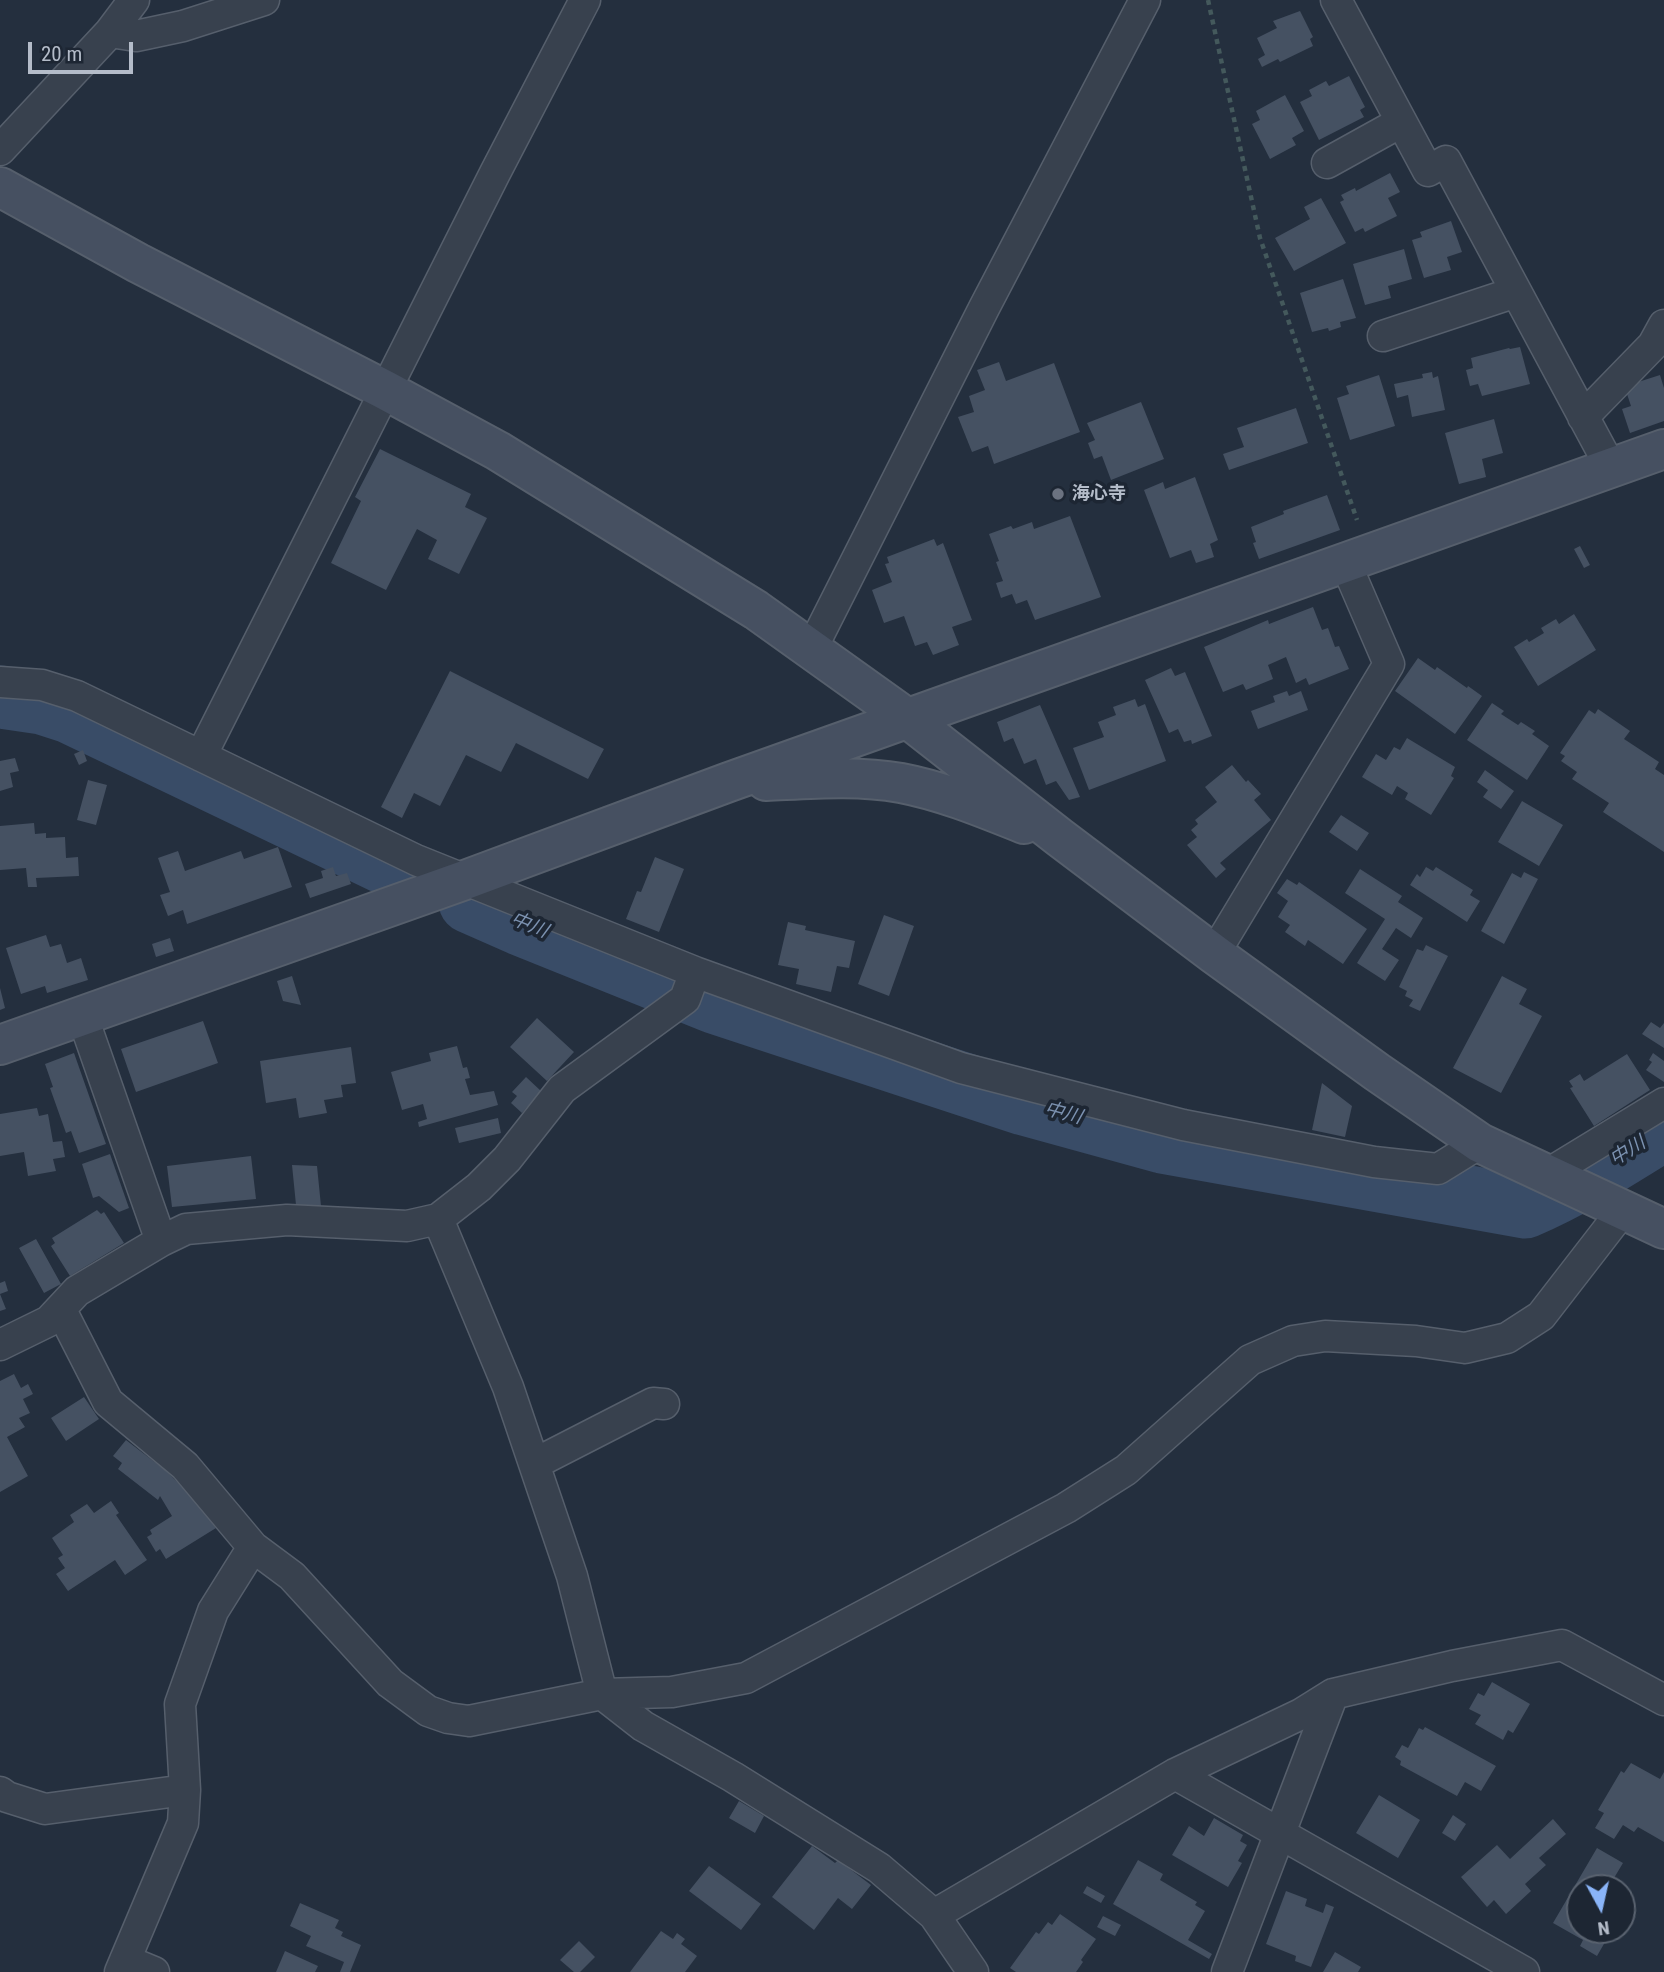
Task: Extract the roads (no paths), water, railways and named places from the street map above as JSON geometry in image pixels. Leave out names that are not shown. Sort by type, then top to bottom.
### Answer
[{"type":"street","points":[[0,150],[110,32],[134,0]]},
{"type":"street","points":[[110,32],[136,36],[183,26],[264,0]]},
{"type":"street","points":[[201,756],[585,0]]},
{"type":"street","points":[[812,649],[984,307],[1145,0]]},
{"type":"street","points":[[1336,0],[1428,171],[1446,161],[1611,468]]},
{"type":"street","points":[[1327,163],[1401,121]]},
{"type":"street","points":[[0,187],[498,451],[756,610],[907,718],[1214,954],[1480,1143],[1664,1229]]},
{"type":"street","points":[[1383,337],[1516,292]]},
{"type":"street","points":[[1583,417],[1653,345],[1664,325]]},
{"type":"street","points":[[0,1045],[1664,449]]},
{"type":"street","points":[[1214,954],[1389,664],[1357,558]]},
{"type":"street","points":[[0,682],[42,685],[78,696],[416,860],[690,984],[961,1068],[1183,1125],[1374,1162],[1438,1169],[1480,1143]]},
{"type":"street","points":[[729,782],[849,777],[900,783],[966,802],[1059,837]]},
{"type":"street","points":[[0,1345],[49,1321],[78,1292],[161,1241],[186,1229],[287,1220],[407,1226],[438,1219],[488,1178],[562,1090],[690,984]]},
{"type":"street","points":[[82,1015],[161,1241]]},
{"type":"street","points":[[1553,1178],[1664,1103]]},
{"type":"street","points":[[61,1310],[108,1402],[185,1466],[253,1547],[292,1576],[390,1683],[428,1711],[469,1721],[602,1694],[671,1692],[747,1678],[1066,1508],[1126,1470],[1250,1360],[1293,1341],[1325,1336],[1416,1341],[1465,1348],[1507,1338],[1541,1316],[1616,1207]]},
{"type":"street","points":[[438,1219],[508,1387],[572,1576],[602,1694],[643,1726],[733,1777],[878,1868],[933,1916],[973,1972]]},
{"type":"street","points":[[534,1464],[653,1403],[664,1404]]},
{"type":"street","points":[[154,1972],[122,1966],[183,1823],[185,1790],[180,1704],[213,1611],[253,1547]]},
{"type":"street","points":[[933,1916],[1175,1774],[1301,1714],[1333,1694],[1452,1666],[1562,1646],[1664,1700]]},
{"type":"street","points":[[1227,1972],[1333,1694]]},
{"type":"street","points":[[1175,1774],[1524,1972]]},
{"type":"street","points":[[0,1792],[7,1797],[45,1809],[185,1790]]},
{"type":"waterway","name":"中川","points":[[0,697],[42,703],[70,712],[400,870]]},
{"type":"waterway","name":"中川","points":[[470,902],[714,1002],[1024,1104],[1162,1142],[1525,1207],[1579,1180],[1664,1129]]},
{"type":"place","name":"海心寺","points":[[1058,494]]}]
